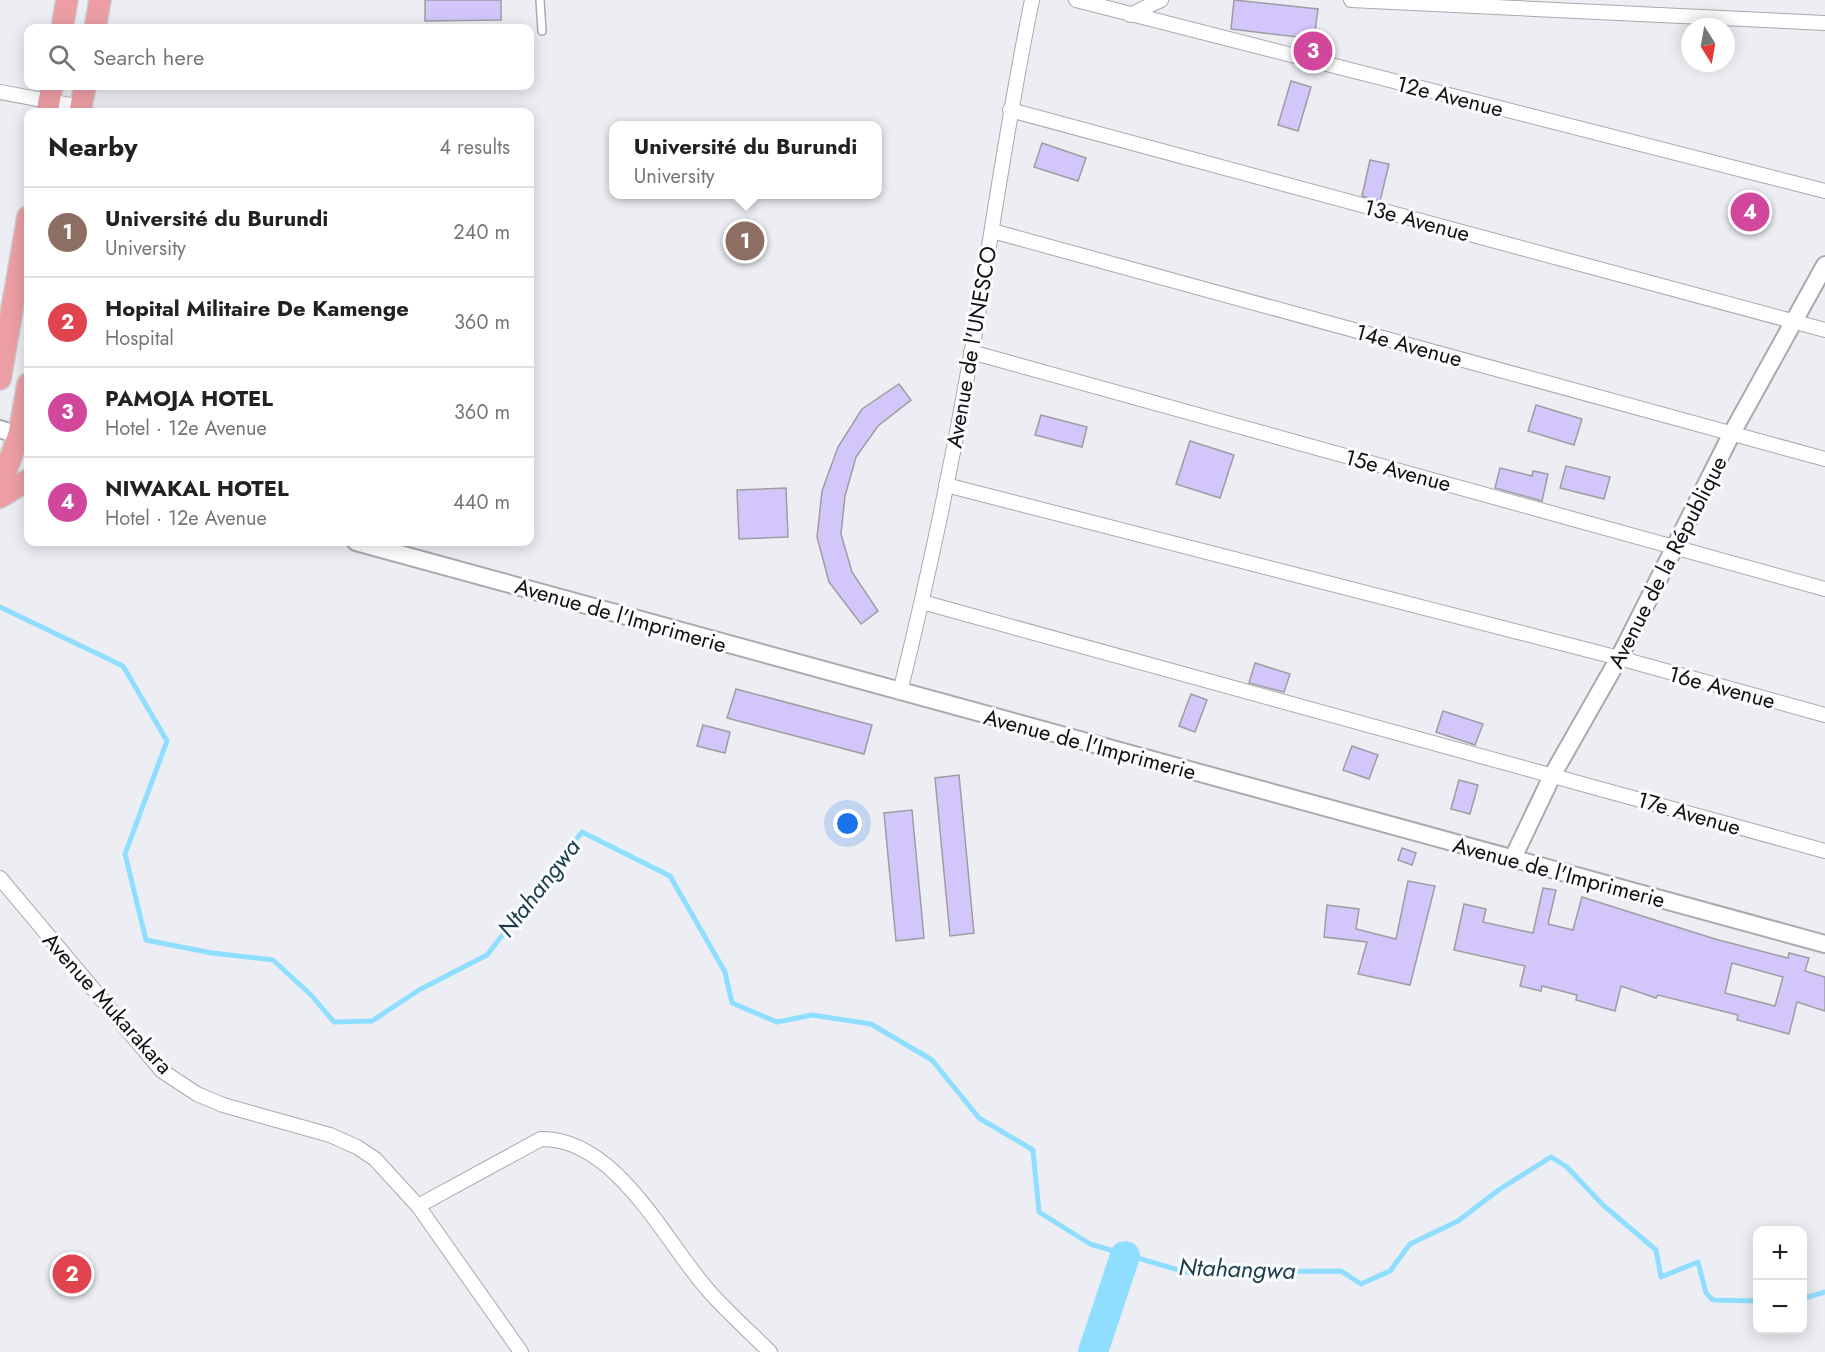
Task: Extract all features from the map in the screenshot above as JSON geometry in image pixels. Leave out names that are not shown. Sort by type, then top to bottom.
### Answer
[{"type":"main road","points":[[63,24],[67,0]]},
{"type":"main road","points":[[96,24],[100,0]]},
{"type":"main road","points":[[80,108],[84,90]]},
{"type":"main road","points":[[0,379],[24,240]]},
{"type":"main road","points":[[0,488],[24,401]]},
{"type":"main road","points":[[0,497],[24,482]]},
{"type":"street","name":"Avenue de l'UNESCO","points":[[900,692],[922,602],[946,484],[992,231],[1010,110],[1032,0]]},
{"type":"street","name":"12e Avenue","points":[[1076,0],[1825,191]]},
{"type":"street","points":[[1131,15],[1161,0]]},
{"type":"street","points":[[1351,0],[1825,23]]},
{"type":"street","points":[[0,92],[49,100],[74,108]]},
{"type":"street","name":"13e Avenue","points":[[1010,110],[1825,330]]},
{"type":"street","name":"14e Avenue","points":[[992,231],[1825,459]]},
{"type":"street","name":"Avenue de la République","points":[[1512,860],[1553,774],[1619,658],[1732,434],[1825,265]]},
{"type":"street","name":"15e Avenue","points":[[971,352],[1825,589]]},
{"type":"street","name":"16e Avenue","points":[[946,484],[1619,658],[1825,715]]},
{"type":"street","name":"Avenue de l'Imprimerie","points":[[371,546],[1825,944]]},
{"type":"street","name":"17e Avenue","points":[[922,602],[1553,774],[1825,851]]},
{"type":"street","name":"Avenue Mukarakara","points":[[0,878],[162,1071],[197,1094],[223,1106],[330,1135],[357,1147],[375,1159],[418,1206],[521,1352]]},
{"type":"street","points":[[418,1206],[541,1139],[558,1138],[576,1144],[596,1155],[621,1179],[709,1291],[770,1352]]},
{"type":"lane","points":[[540,0],[542,31]]},
{"type":"building","points":[[425,0],[501,0],[501,20],[425,21]]},
{"type":"building","points":[[1234,0],[1318,9],[1314,39],[1231,29]]},
{"type":"building","points":[[1291,81],[1311,87],[1298,131],[1278,125]]},
{"type":"building","points":[[1042,143],[1086,158],[1078,181],[1034,167]]},
{"type":"building","points":[[1370,160],[1389,164],[1380,201],[1362,196]]},
{"type":"building","points":[[899,384],[911,400],[878,426],[856,457],[845,496],[841,534],[852,572],[878,611],[861,624],[829,582],[817,537],[822,491],[838,447],[862,409]]},
{"type":"building","points":[[1536,405],[1582,419],[1574,445],[1528,431]]},
{"type":"building","points":[[1041,415],[1087,427],[1082,447],[1035,435]]},
{"type":"building","points":[[1190,441],[1234,455],[1220,498],[1176,484]]},
{"type":"building","points":[[1566,466],[1610,477],[1604,499],[1560,488]]},
{"type":"building","points":[[1500,468],[1532,476],[1533,471],[1548,474],[1542,501],[1495,488]]},
{"type":"building","points":[[786,488],[788,537],[739,539],[737,490]]},
{"type":"building","points":[[1255,663],[1290,674],[1284,692],[1249,683]]},
{"type":"building","points":[[736,689],[872,725],[864,754],[727,718]]},
{"type":"building","points":[[1191,694],[1207,700],[1195,732],[1179,726]]},
{"type":"building","points":[[1443,711],[1483,724],[1475,745],[1436,732]]},
{"type":"building","points":[[703,725],[730,732],[725,753],[697,746]]},
{"type":"building","points":[[1352,746],[1378,755],[1369,779],[1343,770]]},
{"type":"building","points":[[959,775],[974,933],[950,936],[935,778]]},
{"type":"building","points":[[1459,780],[1478,785],[1470,814],[1451,809]]},
{"type":"building","points":[[912,810],[924,938],[896,941],[884,813]]},
{"type":"building","points":[[1402,848],[1416,853],[1412,865],[1398,860]]},
{"type":"building","points":[[1408,881],[1435,886],[1410,985],[1358,974],[1367,942],[1324,937],[1327,905],[1359,909],[1356,929],[1396,939]]},
{"type":"building","points":[[1543,888],[1556,890],[1548,924],[1573,930],[1582,897],[1715,939],[1788,958],[1789,953],[1809,958],[1805,971],[1825,977],[1825,1011],[1797,1002],[1789,1034],[1737,1020],[1738,1015],[1658,995],[1656,998],[1621,986],[1615,1011],[1576,1000],[1577,995],[1542,986],[1541,991],[1520,986],[1525,966],[1454,950],[1464,904],[1486,909],[1483,922],[1533,933]],"holes":[[[1732,963],[1783,977],[1775,1006],[1725,993]]]},
{"type":"waterway","name":"Ntahangwa","points":[[0,607],[123,666],[167,741],[125,854],[146,940],[212,953],[273,960],[311,995],[334,1022],[372,1021],[419,990],[487,955],[582,832],[670,876],[725,972],[732,1003],[777,1022],[812,1015],[871,1024],[932,1060],[979,1118],[1033,1150],[1039,1212],[1090,1244],[1185,1272],[1341,1271],[1361,1284],[1390,1271],[1410,1244],[1458,1221],[1500,1189],[1551,1157],[1567,1167],[1603,1205],[1656,1250],[1661,1277],[1698,1262],[1706,1293],[1713,1300],[1753,1301]]},
{"type":"waterway","points":[[1093,1352],[1125,1256]]},
{"type":"waterway","name":"Ntahangwa","points":[[1807,1297],[1825,1292]]},
{"type":"place","name":"PAMOJA HOTEL","points":[[1313,51]]},
{"type":"place","name":"NIWAKAL HOTEL","points":[[1750,212]]},
{"type":"place","name":"Université du Burundi","points":[[745,241]]},
{"type":"place","name":"Hopital Militaire De Kamenge","points":[[72,1274]]}]
